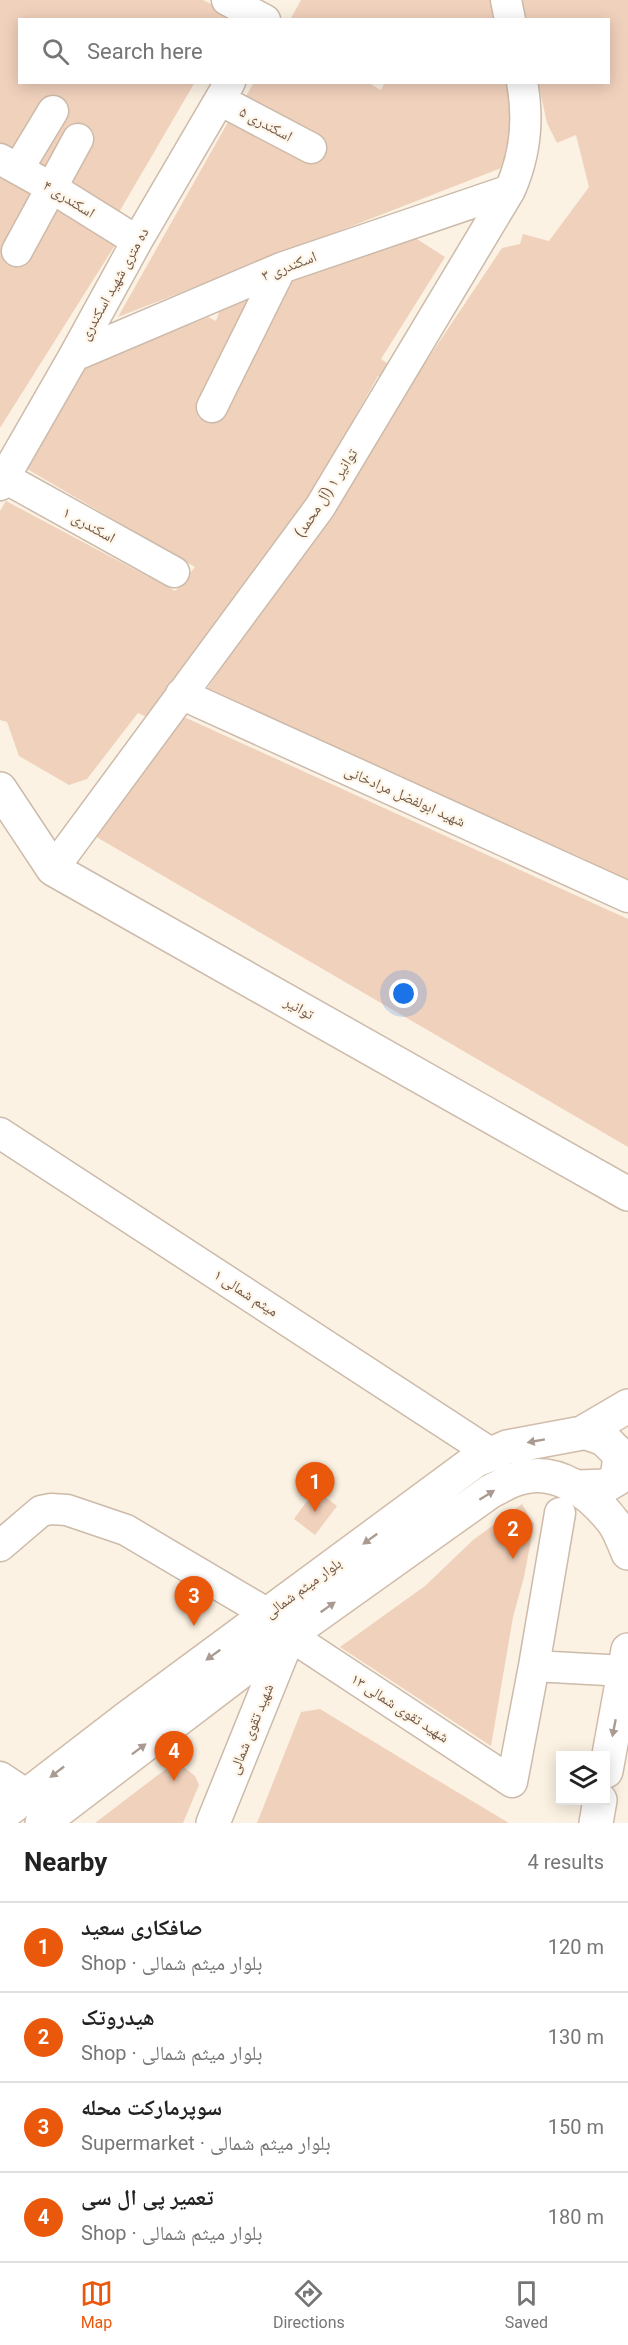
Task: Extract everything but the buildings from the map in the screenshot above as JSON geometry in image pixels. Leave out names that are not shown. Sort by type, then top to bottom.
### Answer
[{"type":"main road","name":"توانیر","points":[[0,789],[53,869],[628,1194]]},
{"type":"main road","name":"بلوار میثم شمالی","points":[[278,1624],[475,1461],[507,1447],[584,1432],[628,1406]]},
{"type":"main road","points":[[569,1500],[617,1479],[620,1455],[604,1439],[584,1432]]},
{"type":"main road","name":"بلوار میثم شمالی","points":[[0,1816],[34,1809],[127,1718],[490,1491],[520,1478],[549,1476],[569,1500],[588,1494],[615,1525],[628,1552]]},
{"type":"main road","name":"شهید تقوی شمالی","points":[[213,1823],[278,1624]]},
{"type":"main road","points":[[610,1751],[626,1660]]},
{"type":"main road","points":[[596,1823],[599,1805]]},
{"type":"street","points":[[227,0],[263,18]]},
{"type":"street","points":[[266,18],[275,0]]},
{"type":"street","points":[[506,0],[510,18]]},
{"type":"street","name":"توانیر ۱ (آل محمد)","points":[[53,869],[320,507],[510,190],[519,169],[525,137],[522,84]]},
{"type":"street","name":"اسکندری ۵","points":[[225,91],[310,148]]},
{"type":"street","name":"ده متری شهید اسکندری","points":[[2,482],[10,444],[74,356],[225,91]]},
{"type":"street","points":[[9,164],[52,111]]},
{"type":"street","points":[[17,251],[78,139]]},
{"type":"street","name":"اسکندری ۴","points":[[9,164],[52,188],[137,242]]},
{"type":"street","name":"اسکندری ۳","points":[[74,356],[281,268],[510,190]]},
{"type":"street","points":[[212,407],[281,268]]},
{"type":"street","name":"اسکندری ۱","points":[[2,482],[174,572]]},
{"type":"street","name":"شهید ابولفضل مرادخانی","points":[[181,694],[628,897]]},
{"type":"street","name":"میثم شمالی ۱","points":[[0,1133],[492,1454]]},
{"type":"street","points":[[569,1500],[534,1666],[626,1660]]},
{"type":"street","name":"شهید تقوی شمالی ۱۳","points":[[0,1546],[40,1511],[51,1509],[67,1510],[126,1530],[278,1624],[512,1782],[534,1666]]},
{"type":"street","points":[[0,1776],[34,1809]]},
{"type":"place","name":"صافکاری سعید","points":[[315,1512]]},
{"type":"place","name":"هیدروتک","points":[[513,1559]]},
{"type":"place","name":"سوپرمارکت محله","points":[[194,1626]]},
{"type":"place","name":"تعمیر پی ال سی","points":[[174,1781]]}]
